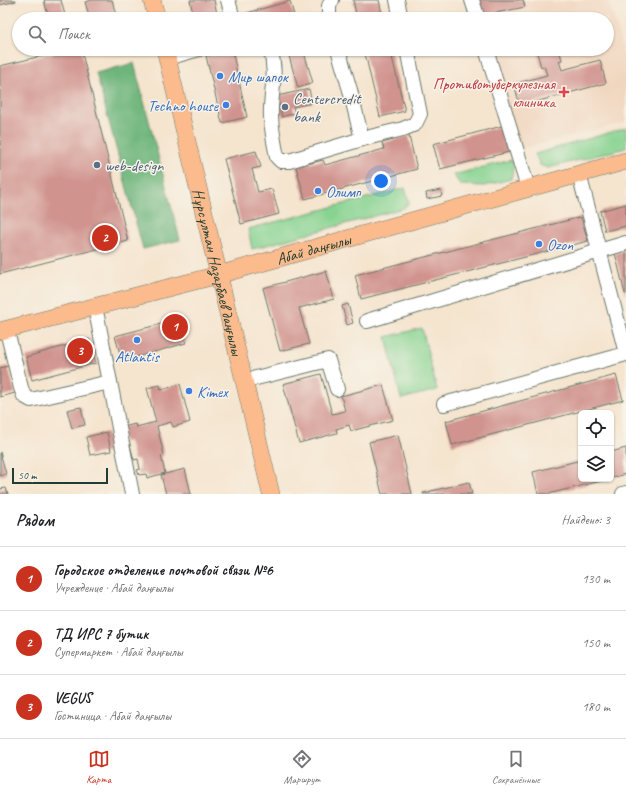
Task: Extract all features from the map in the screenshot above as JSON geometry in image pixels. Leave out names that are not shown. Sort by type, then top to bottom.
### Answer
[{"type":"main road","points":[[152,0],[155,12]]},
{"type":"main road","name":"Нұрсұлтан Назарбаев даңғылы","points":[[166,56],[271,494]]},
{"type":"main road","name":"Абай даңғылы","points":[[5,334],[626,161]]},
{"type":"lane","points":[[228,0],[231,12]]},
{"type":"lane","points":[[329,12],[329,6],[332,0]]},
{"type":"lane","points":[[397,0],[400,12]]},
{"type":"lane","points":[[472,0],[476,12]]},
{"type":"lane","points":[[272,56],[274,61],[274,80],[271,109],[276,158],[281,161],[290,161],[403,129],[415,124],[420,114],[408,56]]},
{"type":"lane","points":[[340,56],[362,140]]},
{"type":"lane","points":[[488,56],[528,188]]},
{"type":"lane","points":[[444,404],[626,354],[579,174]]},
{"type":"lane","points":[[367,320],[626,243]]},
{"type":"lane","points":[[97,316],[132,494]]},
{"type":"lane","points":[[5,334],[24,396],[31,400],[110,382]]},
{"type":"lane","points":[[244,381],[328,360],[337,389]]},
{"type":"shaded area","name":"Противотуберкулезная клиника","points":[[476,0],[551,0],[552,4],[571,0],[609,0],[612,12],[479,12]]},
{"type":"shaded area","name":"Противотуберкулезная клиника","points":[[614,18],[626,62],[626,122],[520,149],[492,56],[614,56]]},
{"type":"green space","points":[[134,63],[180,240],[143,249],[96,73]]},
{"type":"green space","points":[[626,128],[626,148],[548,168],[540,165],[535,154]]},
{"type":"green space","points":[[511,160],[514,164],[511,179],[484,186],[461,185],[453,175]]},
{"type":"green space","points":[[405,188],[409,202],[404,208],[252,249],[248,229]]},
{"type":"green space","points":[[422,328],[437,390],[401,399],[386,337]]},
{"type":"building","points":[[0,0],[16,0],[16,1],[0,5]]},
{"type":"building","points":[[44,0],[61,0],[64,12],[47,12]]},
{"type":"building","points":[[92,0],[112,0],[115,12],[88,12],[85,2]]},
{"type":"building","points":[[190,0],[214,0],[217,12],[193,12]]},
{"type":"building","points":[[353,0],[379,0],[382,12],[356,12]]},
{"type":"building","points":[[476,0],[523,0],[525,7],[500,12],[479,12]]},
{"type":"building","points":[[290,1],[293,12],[250,12]]},
{"type":"building","points":[[42,56],[83,56],[128,241],[0,274],[0,66]]},
{"type":"building","points":[[206,56],[233,56],[247,117],[222,123]]},
{"type":"building","points":[[289,56],[305,56],[313,83],[298,88]]},
{"type":"building","points":[[366,56],[392,56],[405,111],[380,117]]},
{"type":"building","points":[[538,56],[561,56],[562,60],[559,61],[562,70],[600,60],[606,83],[520,106],[514,84],[547,75],[544,66],[541,67]]},
{"type":"building","points":[[309,89],[312,103],[293,107],[295,113],[282,117],[277,96]]},
{"type":"building","points":[[502,126],[509,152],[440,169],[433,144]]},
{"type":"building","points":[[409,136],[417,169],[305,199],[296,167],[323,160],[325,165],[384,149],[382,143]]},
{"type":"building","points":[[256,151],[261,167],[252,169],[258,192],[272,189],[279,214],[241,224],[224,159]]},
{"type":"building","points":[[441,190],[442,196],[427,199],[426,193]]},
{"type":"building","points":[[626,204],[626,226],[605,231],[600,211]]},
{"type":"building","points":[[581,217],[588,241],[361,299],[355,275]]},
{"type":"building","points":[[626,251],[626,294],[625,294],[615,253]]},
{"type":"building","points":[[326,271],[334,299],[299,308],[309,344],[280,351],[263,288]]},
{"type":"building","points":[[348,304],[353,323],[347,325],[342,306]]},
{"type":"building","points":[[180,319],[186,343],[122,361],[115,336]]},
{"type":"building","points":[[89,339],[96,363],[32,380],[26,357]]},
{"type":"building","points":[[8,366],[15,393],[0,397],[0,368]]},
{"type":"building","points":[[321,374],[332,414],[345,411],[341,396],[383,385],[393,420],[351,431],[349,425],[336,429],[337,433],[299,443],[283,384]]},
{"type":"building","points":[[616,375],[623,400],[585,410],[578,410],[578,412],[452,445],[446,421]]},
{"type":"building","points":[[180,384],[190,422],[173,427],[171,422],[157,426],[164,455],[161,456],[165,473],[147,478],[146,474],[139,475],[137,470],[140,469],[138,459],[134,460],[129,441],[124,442],[120,428],[135,424],[136,427],[156,422],[147,388],[160,385],[161,390]]},
{"type":"building","points":[[81,407],[85,425],[72,428],[67,410]]},
{"type":"building","points":[[107,432],[111,451],[90,455],[86,437]]},
{"type":"building","points":[[398,435],[412,494],[382,494],[369,442]]},
{"type":"building","points":[[626,448],[626,474],[614,477],[614,451]]},
{"type":"building","points":[[0,452],[6,474],[0,476]]},
{"type":"building","points":[[578,461],[578,482],[597,482],[548,494],[538,494],[533,472]]},
{"type":"building","points":[[185,469],[191,494],[166,494],[161,475]]},
{"type":"building","points":[[469,482],[472,494],[423,494],[423,493]]},
{"type":"building","points":[[6,488],[8,494],[0,494],[0,489]]},
{"type":"place","name":"Мир шапок","points":[[220,76]]},
{"type":"place","name":"Противотуберкулезная клиника","points":[[564,92]]},
{"type":"place","name":"Techno house","points":[[226,105]]},
{"type":"place","name":"Centercredit bank","points":[[285,107]]},
{"type":"place","name":"web-design","points":[[97,165]]},
{"type":"place","name":"Олимп","points":[[318,191]]},
{"type":"place","name":"ТД ИРС 7 бутик","points":[[105,238]]},
{"type":"place","name":"Ozon","points":[[539,244]]},
{"type":"place","name":"Городское отделение почтовой связи №6","points":[[175,327]]},
{"type":"place","name":"Atlantis","points":[[137,340]]},
{"type":"place","name":"VEGUS","points":[[80,351]]},
{"type":"place","name":"Kimex","points":[[189,391]]}]
